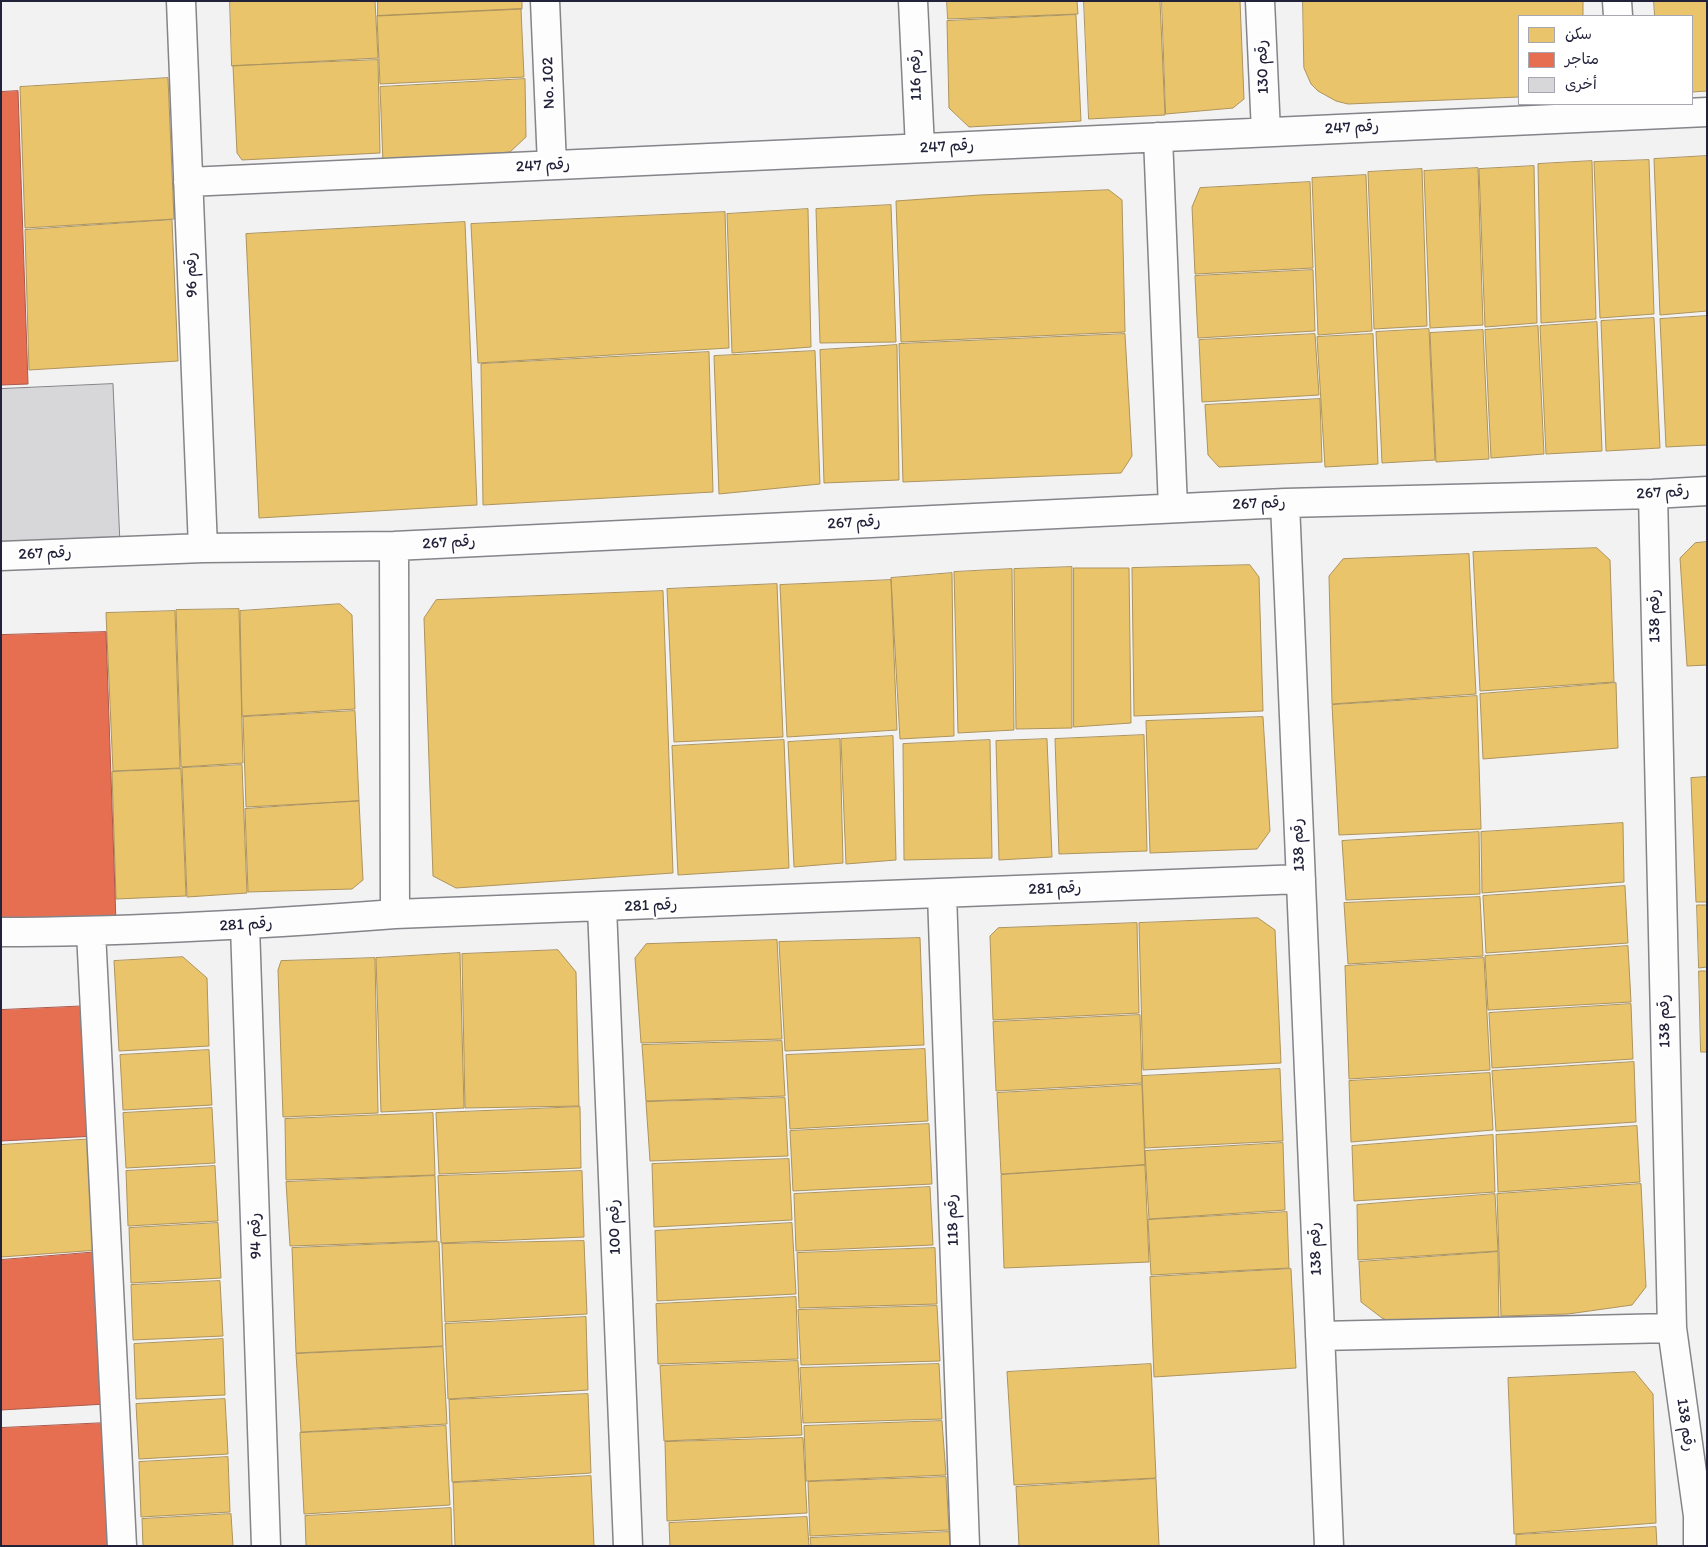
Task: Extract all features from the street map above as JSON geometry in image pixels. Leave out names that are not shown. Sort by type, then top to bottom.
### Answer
[{"type":"street","name":"رقم 96","points":[[181,1],[203,548]]},
{"type":"street","name":"No. 102","points":[[545,1],[552,165]]},
{"type":"street","name":"رقم 116","points":[[913,1],[920,148]]},
{"type":"street","name":"رقم 130","points":[[1260,1],[1266,132]]},
{"type":"street","points":[[1617,1],[1618,15]]},
{"type":"street","name":"رقم 247","points":[[188,182],[1266,132],[1623,110],[1707,112]]},
{"type":"street","points":[[1158,137],[1173,508]]},
{"type":"street","name":"رقم 267","points":[[1,556],[203,548],[394,546],[1285,503],[1707,491]]},
{"type":"street","name":"رقم 138","points":[[1652,494],[1672,1328],[1702,1516],[1698,1546]]},
{"type":"street","name":"رقم 138","points":[[1285,503],[1329,1546]]},
{"type":"street","points":[[394,546],[395,914]]},
{"type":"street","name":"رقم 281","points":[[1,932],[91,932],[245,926],[395,914],[602,908],[1300,879]]},
{"type":"street","name":"رقم 118","points":[[942,894],[965,1546]]},
{"type":"street","name":"رقم 100","points":[[602,908],[628,1546]]},
{"type":"street","name":"رقم 94","points":[[245,926],[266,1546]]},
{"type":"street","points":[[91,932],[122,1546]]},
{"type":"street","points":[[1320,1336],[1672,1328]]},
{"type":"building: سكن","points":[[230,1],[375,1],[378,58],[232,66]]},
{"type":"building: سكن","points":[[378,1],[522,1],[522,9],[378,16]]},
{"type":"building: سكن","points":[[947,1],[1077,1],[1078,14],[948,19]]},
{"type":"building: سكن","points":[[1084,1],[1160,1],[1165,115],[1089,119]]},
{"type":"building: سكن","points":[[1162,1],[1240,1],[1244,99],[1233,108],[1166,114]]},
{"type":"building: سكن","points":[[1303,1],[1583,1],[1583,15],[1518,15],[1518,97],[1348,104],[1336,101],[1318,91],[1311,84],[1304,68]]},
{"type":"building: سكن","points":[[1654,1],[1707,1],[1707,91],[1693,92],[1693,15],[1655,15]]},
{"type":"building: سكن","points":[[521,9],[524,77],[380,84],[377,16]]},
{"type":"building: سكن","points":[[1076,15],[1081,121],[969,127],[949,108],[947,21]]},
{"type":"building: سكن","points":[[378,60],[380,153],[242,160],[237,153],[233,66]]},
{"type":"building: سكن","points":[[168,78],[174,219],[25,228],[20,87]]},
{"type":"building: سكن","points":[[525,79],[526,137],[510,152],[383,163],[380,87]]},
{"type":"building: سكن","points":[[1707,156],[1707,311],[1660,315],[1654,159]]},
{"type":"building: سكن","points":[[1649,160],[1654,314],[1600,318],[1594,162]]},
{"type":"building: سكن","points":[[1592,161],[1596,319],[1541,323],[1538,164]]},
{"type":"building: سكن","points":[[1534,166],[1537,323],[1485,327],[1479,169]]},
{"type":"building: سكن","points":[[1478,168],[1483,325],[1430,328],[1424,171]]},
{"type":"building: سكن","points":[[1422,169],[1427,326],[1374,329],[1368,172]]},
{"type":"building: سكن","points":[[1366,175],[1372,331],[1318,335],[1312,178]]},
{"type":"building: سكن","points":[[1310,182],[1313,268],[1195,274],[1192,207],[1200,188]]},
{"type":"building: سكن","points":[[1109,190],[1122,200],[1125,332],[901,342],[896,201],[980,195]]},
{"type":"building: سكن","points":[[891,205],[896,342],[820,343],[816,209]]},
{"type":"building: سكن","points":[[808,209],[811,347],[732,353],[727,214]]},
{"type":"building: سكن","points":[[725,212],[729,348],[478,363],[471,224]]},
{"type":"building: سكن","points":[[172,220],[178,361],[29,370],[25,230]]},
{"type":"building: سكن","points":[[465,222],[477,505],[259,518],[246,234]]},
{"type":"building: سكن","points":[[1313,270],[1315,331],[1198,338],[1195,276]]},
{"type":"building: سكن","points":[[1707,316],[1707,445],[1666,447],[1660,319]]},
{"type":"building: سكن","points":[[1654,318],[1660,448],[1606,451],[1601,321]]},
{"type":"building: سكن","points":[[1597,322],[1602,451],[1546,454],[1540,326]]},
{"type":"building: سكن","points":[[1538,326],[1544,454],[1491,458],[1485,330]]},
{"type":"building: سكن","points":[[1429,329],[1435,460],[1382,463],[1376,332]]},
{"type":"building: سكن","points":[[1483,330],[1489,459],[1436,462],[1430,333]]},
{"type":"building: سكن","points":[[1125,334],[1132,456],[1121,473],[903,482],[899,344]]},
{"type":"building: سكن","points":[[1315,334],[1319,395],[1202,402],[1199,340]]},
{"type":"building: سكن","points":[[1373,334],[1378,464],[1325,467],[1317,337]]},
{"type":"building: سكن","points":[[897,345],[899,480],[824,483],[820,350]]},
{"type":"building: سكن","points":[[815,351],[820,484],[719,494],[714,356]]},
{"type":"building: سكن","points":[[709,352],[713,492],[483,505],[481,364]]},
{"type":"building: سكن","points":[[1320,399],[1322,462],[1219,467],[1208,455],[1205,405]]},
{"type":"building: سكن","points":[[1707,542],[1707,665],[1687,666],[1680,558],[1695,543]]},
{"type":"building: سكن","points":[[1597,548],[1610,560],[1614,682],[1480,691],[1473,552]]},
{"type":"building: سكن","points":[[1469,554],[1476,694],[1332,704],[1329,576],[1343,559]]},
{"type":"building: سكن","points":[[1250,565],[1259,577],[1263,711],[1134,716],[1132,568]]},
{"type":"building: سكن","points":[[1072,567],[1072,728],[1016,729],[1014,569]]},
{"type":"building: سكن","points":[[1074,568],[1129,568],[1131,723],[1074,727]]},
{"type":"building: سكن","points":[[1012,569],[1014,730],[958,733],[954,572]]},
{"type":"building: سكن","points":[[952,573],[954,736],[900,739],[891,578]]},
{"type":"building: سكن","points":[[891,580],[897,730],[787,737],[780,585]]},
{"type":"building: سكن","points":[[777,584],[783,737],[674,742],[667,589]]},
{"type":"building: سكن","points":[[663,591],[673,873],[456,888],[433,876],[424,618],[436,600]]},
{"type":"building: سكن","points":[[340,604],[352,615],[355,709],[242,716],[240,611]]},
{"type":"building: سكن","points":[[239,609],[243,763],[181,767],[176,610]]},
{"type":"building: سكن","points":[[175,611],[180,768],[113,771],[106,613]]},
{"type":"building: سكن","points":[[1616,683],[1618,748],[1483,759],[1480,694]]},
{"type":"building: سكن","points":[[1477,696],[1481,829],[1339,835],[1332,705]]},
{"type":"building: سكن","points":[[355,711],[359,801],[246,807],[243,717]]},
{"type":"building: سكن","points":[[1263,717],[1270,831],[1257,849],[1150,853],[1146,721]]},
{"type":"building: سكن","points":[[1144,735],[1147,851],[1059,854],[1055,739]]},
{"type":"building: سكن","points":[[893,736],[896,860],[846,864],[841,739]]},
{"type":"building: سكن","points":[[840,739],[843,863],[794,867],[788,742]]},
{"type":"building: سكن","points":[[1047,739],[1052,857],[999,860],[996,741]]},
{"type":"building: سكن","points":[[784,740],[789,868],[678,875],[672,746]]},
{"type":"building: سكن","points":[[990,740],[992,858],[904,860],[903,744]]},
{"type":"building: سكن","points":[[242,765],[247,893],[187,897],[182,768]]},
{"type":"building: سكن","points":[[181,769],[186,896],[116,899],[112,772]]},
{"type":"building: سكن","points":[[1707,777],[1707,902],[1696,902],[1691,778]]},
{"type":"building: سكن","points":[[359,801],[363,880],[352,889],[248,892],[245,809]]},
{"type":"building: سكن","points":[[1623,823],[1624,882],[1482,893],[1481,832]]},
{"type":"building: سكن","points":[[1479,832],[1480,894],[1346,900],[1342,841]]},
{"type":"building: سكن","points":[[1625,886],[1628,943],[1486,953],[1483,896]]},
{"type":"building: سكن","points":[[1480,897],[1483,956],[1348,964],[1344,903]]},
{"type":"building: سكن","points":[[1697,905],[1707,905],[1707,967],[1699,968]]},
{"type":"building: سكن","points":[[1258,918],[1275,930],[1281,1063],[1143,1070],[1139,923]]},
{"type":"building: سكن","points":[[1137,923],[1139,1013],[993,1020],[990,936],[998,928]]},
{"type":"building: سكن","points":[[920,938],[924,1045],[785,1051],[779,942]]},
{"type":"building: سكن","points":[[777,940],[782,1039],[641,1043],[635,958],[646,944]]},
{"type":"building: سكن","points":[[1628,946],[1631,1002],[1488,1010],[1485,956]]},
{"type":"building: سكن","points":[[558,950],[576,972],[579,1106],[465,1108],[462,954]]},
{"type":"building: سكن","points":[[460,953],[464,1108],[381,1112],[376,958]]},
{"type":"building: سكن","points":[[183,957],[207,978],[209,1046],[119,1051],[114,961]]},
{"type":"building: سكن","points":[[375,958],[378,1113],[283,1117],[278,970],[281,961]]},
{"type":"building: سكن","points":[[1484,958],[1490,1070],[1349,1079],[1345,966]]},
{"type":"building: سكن","points":[[1699,971],[1707,971],[1707,1052],[1701,1052]]},
{"type":"building: سكن","points":[[1631,1004],[1633,1059],[1492,1068],[1489,1013]]},
{"type":"building: سكن","points":[[1140,1015],[1142,1083],[996,1091],[993,1022]]},
{"type":"building: سكن","points":[[782,1041],[785,1096],[646,1101],[642,1045]]},
{"type":"building: سكن","points":[[925,1049],[928,1121],[790,1129],[786,1055]]},
{"type":"building: سكن","points":[[209,1050],[212,1105],[123,1110],[120,1055]]},
{"type":"building: سكن","points":[[1634,1062],[1636,1122],[1496,1131],[1492,1071]]},
{"type":"building: سكن","points":[[1280,1069],[1283,1141],[1145,1148],[1142,1076]]},
{"type":"building: سكن","points":[[1490,1073],[1493,1130],[1351,1142],[1349,1081]]},
{"type":"building: سكن","points":[[1142,1085],[1145,1165],[1001,1174],[997,1093]]},
{"type":"building: سكن","points":[[785,1098],[788,1156],[650,1161],[646,1102]]},
{"type":"building: سكن","points":[[580,1107],[581,1168],[439,1174],[436,1113]]},
{"type":"building: سكن","points":[[212,1108],[215,1163],[126,1168],[123,1113]]},
{"type":"building: سكن","points":[[433,1113],[435,1175],[286,1180],[285,1119]]},
{"type":"building: سكن","points":[[929,1124],[932,1184],[793,1191],[790,1131]]},
{"type":"building: سكن","points":[[1637,1126],[1640,1182],[1498,1192],[1496,1135]]},
{"type":"building: سكن","points":[[1493,1135],[1495,1192],[1354,1201],[1352,1146]]},
{"type":"building: سكن","points":[[95,1139],[99,1250],[1,1257],[1,1145]]},
{"type":"building: سكن","points":[[1283,1143],[1285,1210],[1149,1219],[1145,1151]]},
{"type":"building: سكن","points":[[789,1159],[792,1220],[654,1227],[652,1164]]},
{"type":"building: سكن","points":[[1145,1165],[1149,1262],[1004,1268],[1001,1175]]},
{"type":"building: سكن","points":[[215,1166],[218,1221],[128,1226],[126,1171]]},
{"type":"building: سكن","points":[[582,1171],[584,1237],[441,1243],[438,1176]]},
{"type":"building: سكن","points":[[435,1176],[437,1241],[290,1246],[286,1182]]},
{"type":"building: سكن","points":[[1641,1184],[1646,1287],[1632,1305],[1568,1314],[1501,1316],[1497,1194]]},
{"type":"building: سكن","points":[[930,1187],[933,1245],[796,1251],[794,1194]]},
{"type":"building: سكن","points":[[1495,1194],[1498,1251],[1358,1260],[1357,1205]]},
{"type":"building: سكن","points":[[1287,1212],[1289,1268],[1151,1275],[1148,1220]]},
{"type":"building: سكن","points":[[218,1223],[221,1278],[131,1283],[129,1228]]},
{"type":"building: سكن","points":[[792,1223],[796,1294],[657,1301],[655,1231]]},
{"type":"building: سكن","points":[[584,1241],[587,1314],[445,1322],[442,1244]]},
{"type":"building: سكن","points":[[439,1242],[443,1346],[296,1353],[292,1248]]},
{"type":"building: سكن","points":[[935,1248],[937,1304],[799,1308],[797,1253]]},
{"type":"building: سكن","points":[[1498,1252],[1499,1326],[1404,1327],[1382,1318],[1361,1302],[1359,1262]]},
{"type":"building: سكن","points":[[1291,1269],[1296,1368],[1154,1377],[1150,1277]]},
{"type":"building: سكن","points":[[220,1281],[223,1336],[133,1340],[131,1285]]},
{"type":"building: سكن","points":[[796,1297],[798,1359],[658,1364],[656,1304]]},
{"type":"building: سكن","points":[[937,1306],[940,1361],[801,1365],[798,1310]]},
{"type":"building: سكن","points":[[586,1317],[588,1390],[448,1399],[445,1324]]},
{"type":"building: سكن","points":[[223,1339],[225,1395],[136,1399],[134,1344]]},
{"type":"building: سكن","points":[[443,1347],[447,1424],[301,1432],[296,1354]]},
{"type":"building: سكن","points":[[798,1361],[802,1435],[664,1441],[660,1366]]},
{"type":"building: سكن","points":[[939,1364],[942,1419],[803,1423],[800,1368]]},
{"type":"building: سكن","points":[[1151,1364],[1156,1478],[1014,1485],[1007,1372]]},
{"type":"building: سكن","points":[[1635,1372],[1653,1394],[1656,1523],[1514,1534],[1508,1378]]},
{"type":"building: سكن","points":[[588,1394],[591,1473],[452,1482],[449,1400]]},
{"type":"building: سكن","points":[[225,1399],[228,1454],[139,1459],[136,1404]]},
{"type":"building: سكن","points":[[942,1421],[946,1475],[806,1481],[804,1426]]},
{"type":"building: سكن","points":[[446,1426],[450,1505],[304,1514],[300,1433]]},
{"type":"building: سكن","points":[[803,1438],[807,1513],[667,1521],[665,1442]]},
{"type":"building: سكن","points":[[228,1457],[230,1512],[141,1517],[139,1462]]},
{"type":"building: سكن","points":[[591,1476],[594,1546],[455,1546],[453,1483]]},
{"type":"building: سكن","points":[[946,1477],[949,1530],[810,1536],[808,1482]]},
{"type":"building: سكن","points":[[1156,1479],[1159,1546],[1019,1546],[1016,1487]]},
{"type":"building: سكن","points":[[451,1508],[452,1546],[306,1546],[305,1516]]},
{"type":"building: سكن","points":[[231,1514],[233,1546],[143,1546],[142,1519]]},
{"type":"building: سكن","points":[[807,1517],[809,1546],[670,1546],[669,1523]]},
{"type":"building: سكن","points":[[1656,1527],[1657,1546],[1516,1546],[1516,1535]]},
{"type":"building: سكن","points":[[949,1532],[950,1546],[811,1546],[810,1538]]},
{"type":"building: متاجر","points":[[18,91],[28,384],[1,385],[1,92]]},
{"type":"building: متاجر","points":[[106,632],[116,923],[1,925],[1,635]]},
{"type":"building: متاجر","points":[[90,1006],[96,1136],[1,1141],[1,1010]]},
{"type":"building: متاجر","points":[[99,1252],[106,1404],[1,1410],[1,1260]]},
{"type":"building: متاجر","points":[[106,1423],[113,1546],[1,1546],[1,1428]]},
{"type":"building: أخرى","points":[[113,384],[120,544],[1,549],[1,389]]}]
